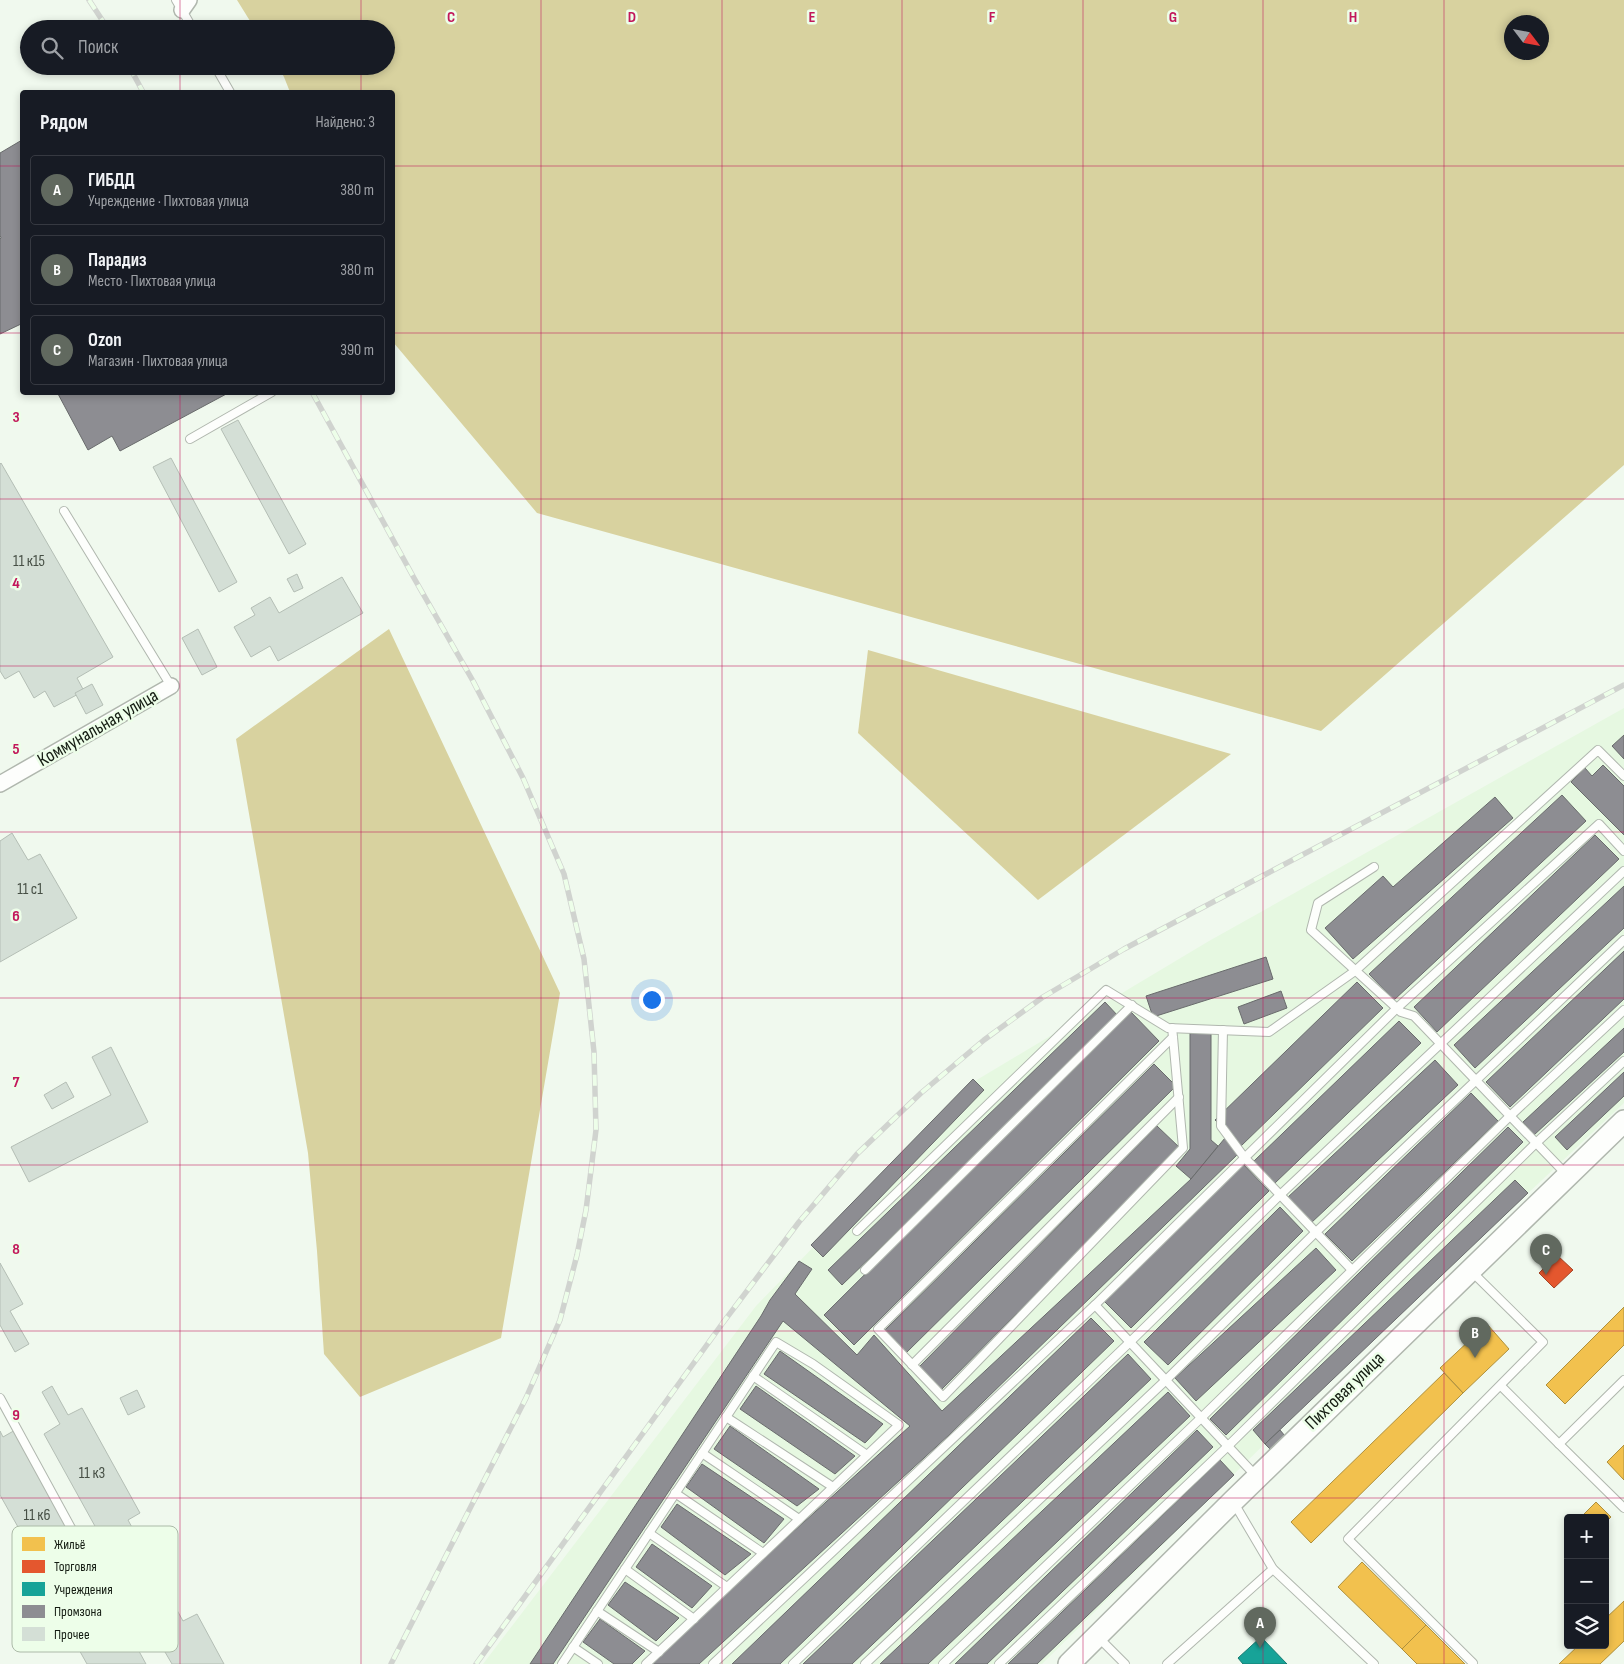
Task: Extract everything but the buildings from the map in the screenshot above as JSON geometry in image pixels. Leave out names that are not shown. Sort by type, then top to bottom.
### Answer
[{"type":"street","name":"Коммунальная улица","points":[[1,782],[171,686]]},
{"type":"street","name":"Пихтовая улица","points":[[1069,1664],[1470,1269],[1624,1121]]},
{"type":"lane","points":[[182,3],[189,20]]},
{"type":"lane","points":[[220,75],[229,90]]},
{"type":"lane","points":[[190,439],[267,395]]},
{"type":"lane","points":[[64,511],[171,686]]},
{"type":"lane","points":[[857,1231],[1106,990],[1168,1028],[1269,1032],[1355,971],[1598,750],[1624,776]]},
{"type":"lane","points":[[713,1664],[1095,1305],[1397,1008],[1598,824],[1624,851]]},
{"type":"lane","points":[[1374,867],[1318,903],[1311,930],[1401,1012],[1414,1016],[1568,1176]]},
{"type":"lane","points":[[794,1664],[1130,1342],[1280,1194],[1624,871]]},
{"type":"lane","points":[[865,1664],[1166,1380],[1316,1232],[1624,940]]},
{"type":"lane","points":[[865,1270],[1132,1005]]},
{"type":"lane","points":[[943,1664],[1201,1418],[1510,1116],[1624,1010]]},
{"type":"lane","points":[[1172,1028],[1173,1037],[1179,1097],[1183,1148],[943,1397],[878,1329],[1173,1037]]},
{"type":"lane","points":[[1223,1030],[1221,1126],[1244,1157],[1352,1270]]},
{"type":"lane","points":[[999,1664],[1228,1446],[1536,1143],[1624,1061]]},
{"type":"lane","points":[[912,1365],[1179,1097]]},
{"type":"lane","points":[[1470,1269],[1544,1342],[1348,1539],[1473,1663]]},
{"type":"lane","points":[[1095,1305],[1258,1477]]},
{"type":"lane","points":[[562,1664],[776,1342],[814,1364],[899,1425],[646,1664]]},
{"type":"lane","points":[[753,1376],[867,1455]]},
{"type":"lane","points":[[1559,1444],[1624,1380]]},
{"type":"lane","points":[[1500,1386],[1624,1508]]},
{"type":"lane","points":[[0,1398],[70,1526]]},
{"type":"lane","points":[[726,1416],[833,1487]]},
{"type":"lane","points":[[702,1454],[799,1519]]},
{"type":"lane","points":[[675,1493],[763,1553]]},
{"type":"lane","points":[[1233,1501],[1274,1569],[1374,1664]]},
{"type":"lane","points":[[649,1533],[727,1588]]},
{"type":"lane","points":[[625,1569],[694,1619]]},
{"type":"lane","points":[[1167,1664],[1274,1569]]},
{"type":"lane","points":[[598,1611],[659,1652]]},
{"type":"lane","points":[[1098,1637],[1125,1664]]},
{"type":"lane","points":[[573,1647],[598,1664]]},
{"type":"shaded area","points":[[237,0],[1624,0],[1624,465],[1321,731],[537,513],[395,344],[395,90],[289,90],[283,75],[395,75],[395,20],[249,20]]},
{"type":"shaded area","points":[[389,629],[560,993],[501,1338],[360,1397],[324,1354],[308,1153],[236,739]]},
{"type":"shaded area","points":[[868,650],[1231,754],[1038,900],[858,733]]},
{"type":"shaded area","points":[[1624,708],[1624,1103],[1319,1390],[1042,1664],[483,1664],[756,1306],[975,1081],[1209,941]]},
{"type":"railway","points":[[89,0],[102,20]]},
{"type":"railway","points":[[134,75],[142,90]]},
{"type":"railway","points":[[314,395],[473,681],[523,778],[564,874],[584,959],[594,1052],[596,1130],[586,1210],[577,1255],[560,1320],[526,1398],[391,1664]]},
{"type":"railway","points":[[476,1664],[722,1324],[799,1222],[857,1154],[921,1093],[984,1040],[1043,997],[1124,949],[1624,685]]},
{"type":"place","name":"Ozon","points":[[1546,1275]]},
{"type":"place","name":"Парадиз","points":[[1475,1358]]},
{"type":"place","name":"ГИБДД","points":[[1260,1648]]}]
